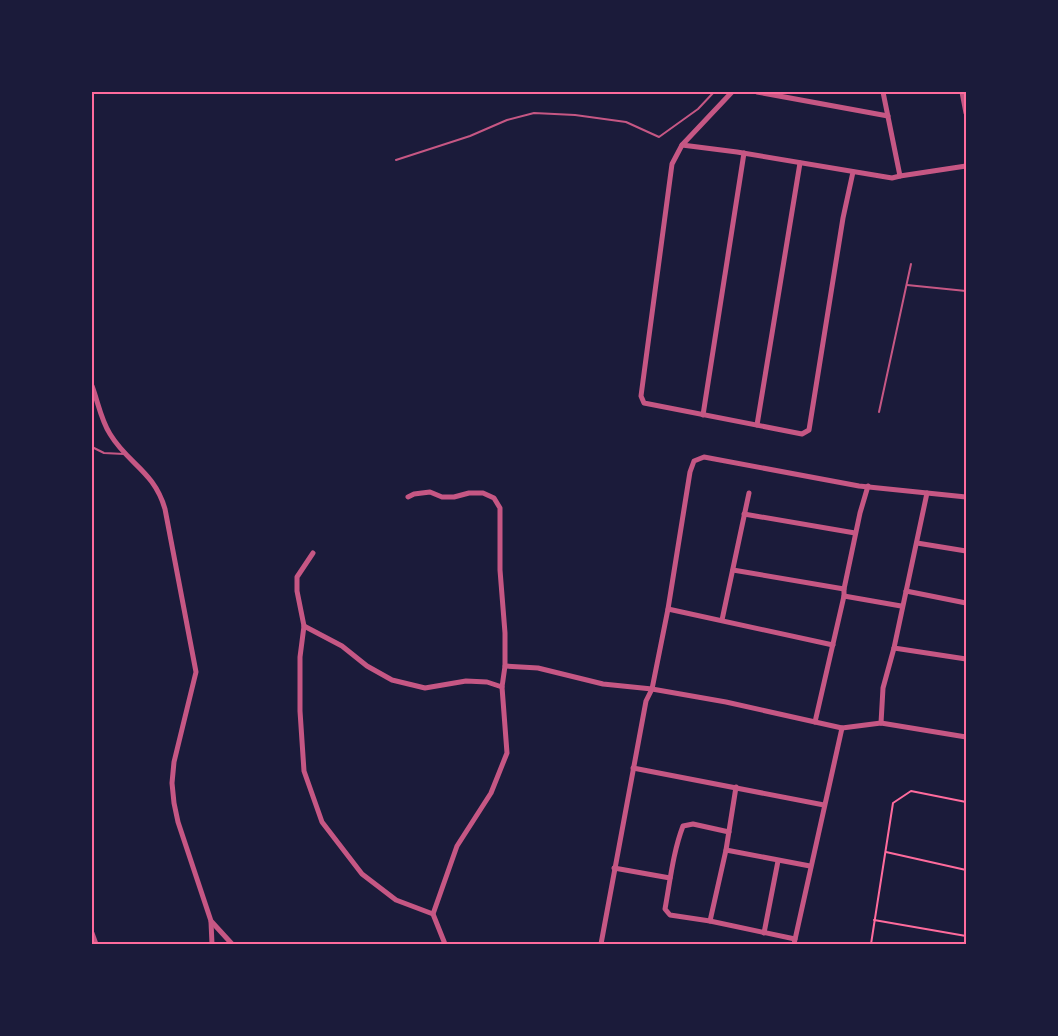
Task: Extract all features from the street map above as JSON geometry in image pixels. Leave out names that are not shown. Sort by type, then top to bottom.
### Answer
[{"type":"street","points":[[732,92],[682,145],[672,164],[641,396],[644,404],[802,434],[809,430],[843,218],[853,172]]},
{"type":"street","points":[[758,92],[888,116]]},
{"type":"street","points":[[883,92],[900,176]]},
{"type":"street","points":[[962,92],[966,112]]},
{"type":"street","points":[[682,145],[892,178],[966,166]]},
{"type":"street","points":[[703,415],[744,153]]},
{"type":"street","points":[[757,425],[800,163]]},
{"type":"street","points":[[92,386],[109,434],[149,476],[161,495],[195,665],[195,678],[178,741],[172,783],[178,822],[211,921],[212,945]]},
{"type":"street","points":[[601,945],[646,701],[652,689],[668,609],[690,472],[694,461],[704,457],[868,486],[966,497]]},
{"type":"street","points":[[815,722],[844,596],[855,533],[868,486]]},
{"type":"street","points":[[408,497],[430,492],[454,497],[469,493],[483,494],[495,498],[500,508],[500,570],[505,633],[505,666],[502,687],[507,753],[491,793],[457,846],[432,915],[445,945]]},
{"type":"street","points":[[722,620],[748,493]]},
{"type":"street","points":[[881,723],[883,688],[894,648],[927,493]]},
{"type":"street","points":[[744,514],[855,533]]},
{"type":"street","points":[[917,543],[966,551]]},
{"type":"street","points":[[313,553],[297,577],[297,591],[304,626],[300,657],[300,711],[304,771],[322,822],[362,874],[396,900],[432,915]]},
{"type":"street","points":[[733,570],[844,589]]},
{"type":"street","points":[[906,591],[966,603]]},
{"type":"street","points":[[844,596],[902,606]]},
{"type":"street","points":[[668,609],[833,645]]},
{"type":"street","points":[[304,626],[342,646],[366,666],[393,680],[425,688],[466,681],[487,682],[502,687]]},
{"type":"street","points":[[894,648],[966,659]]},
{"type":"street","points":[[505,666],[538,668],[603,684],[652,689],[726,702],[842,728],[881,723],[966,737]]},
{"type":"street","points":[[729,832],[693,824],[683,826],[670,878],[666,913],[764,933],[794,942],[842,728]]},
{"type":"street","points":[[633,768],[824,805]]},
{"type":"street","points":[[710,921],[726,850],[736,787]]},
{"type":"street","points":[[726,850],[810,866]]},
{"type":"street","points":[[764,933],[778,861]]},
{"type":"street","points":[[614,868],[670,878]]},
{"type":"street","points":[[211,921],[232,945]]},
{"type":"street","points":[[92,933],[96,945]]},
{"type":"lane","points":[[396,160],[470,136],[507,120],[534,113],[626,122],[659,137],[698,109],[714,92]]},
{"type":"lane","points":[[879,412],[910,264]]},
{"type":"lane","points":[[906,285],[966,291]]},
{"type":"lane","points":[[92,447],[104,453],[127,454]]},
{"type":"path","points":[[871,945],[893,802],[911,791],[966,802]]},
{"type":"path","points":[[886,852],[966,870]]},
{"type":"path","points":[[874,920],[966,936]]}]
